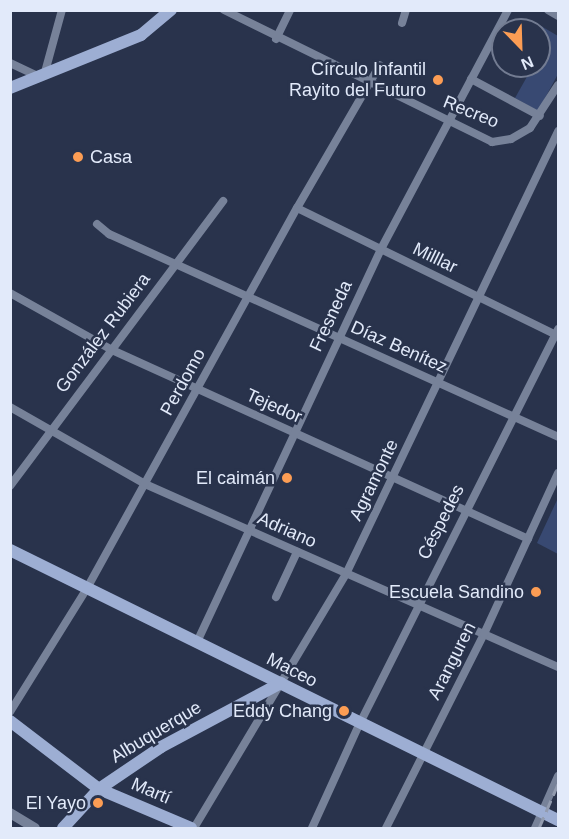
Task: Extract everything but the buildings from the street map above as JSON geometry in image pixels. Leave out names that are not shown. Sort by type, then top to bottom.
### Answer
[{"type":"main road","points":[[10,88],[141,35],[171,10]]},
{"type":"main road","name":"Maceo","points":[[10,550],[86,590],[281,683],[359,725],[558,820]]},
{"type":"main road","name":"Albuquerque","points":[[63,828],[99,789],[161,747],[281,683]]},
{"type":"main road","name":"Martí","points":[[10,721],[99,789],[192,828]]},
{"type":"street","points":[[10,63],[41,74],[62,10]]},
{"type":"street","name":"Recreo","points":[[224,10],[276,39],[492,142],[511,140],[530,128],[540,116],[558,85]]},
{"type":"street","points":[[276,39],[290,10]]},
{"type":"street","points":[[402,23],[406,10]]},
{"type":"street","name":"Fresneda","points":[[197,642],[381,249],[508,10]]},
{"type":"street","points":[[548,10],[558,16]]},
{"type":"street","name":"Perdomo","points":[[10,712],[86,590],[297,208],[380,65]]},
{"type":"street","points":[[471,79],[540,116]]},
{"type":"street","name":"Agramonte","points":[[192,828],[346,574],[440,383],[558,131]]},
{"type":"street","name":"González Rubiera","points":[[10,486],[223,201]]},
{"type":"street","name":"Milllar","points":[[297,208],[480,298],[558,333]]},
{"type":"street","name":"Díaz Benítez","points":[[97,224],[109,234],[558,437]]},
{"type":"street","name":"Tejedor","points":[[10,293],[112,350],[528,539]]},
{"type":"street","name":"Céspedes","points":[[312,828],[359,725],[465,510],[558,333]]},
{"type":"street","name":"Adriano","points":[[10,407],[144,484],[558,667]]},
{"type":"street","name":"Aranguren","points":[[386,828],[484,634],[558,473]]},
{"type":"street","points":[[276,597],[297,552]]},
{"type":"street","points":[[535,828],[558,776]]},
{"type":"street","points":[[10,813],[35,828]]},
{"type":"shaded area","points":[[551,32],[558,36],[558,74],[538,111],[515,98],[526,78],[551,78]]},
{"type":"shaded area","points":[[558,498],[558,554],[537,543]]},
{"type":"railway","points":[[539,828],[558,784]]},
{"type":"place","name":"Círculo Infantil Rayito del Futuro","points":[[438,80]]},
{"type":"place","name":"Casa","points":[[78,157]]},
{"type":"place","name":"El caimán","points":[[287,478]]},
{"type":"place","name":"Escuela Sandino","points":[[536,592]]},
{"type":"place","name":"Eddy Chang","points":[[344,711]]},
{"type":"place","name":"El Yayo","points":[[98,803]]}]
